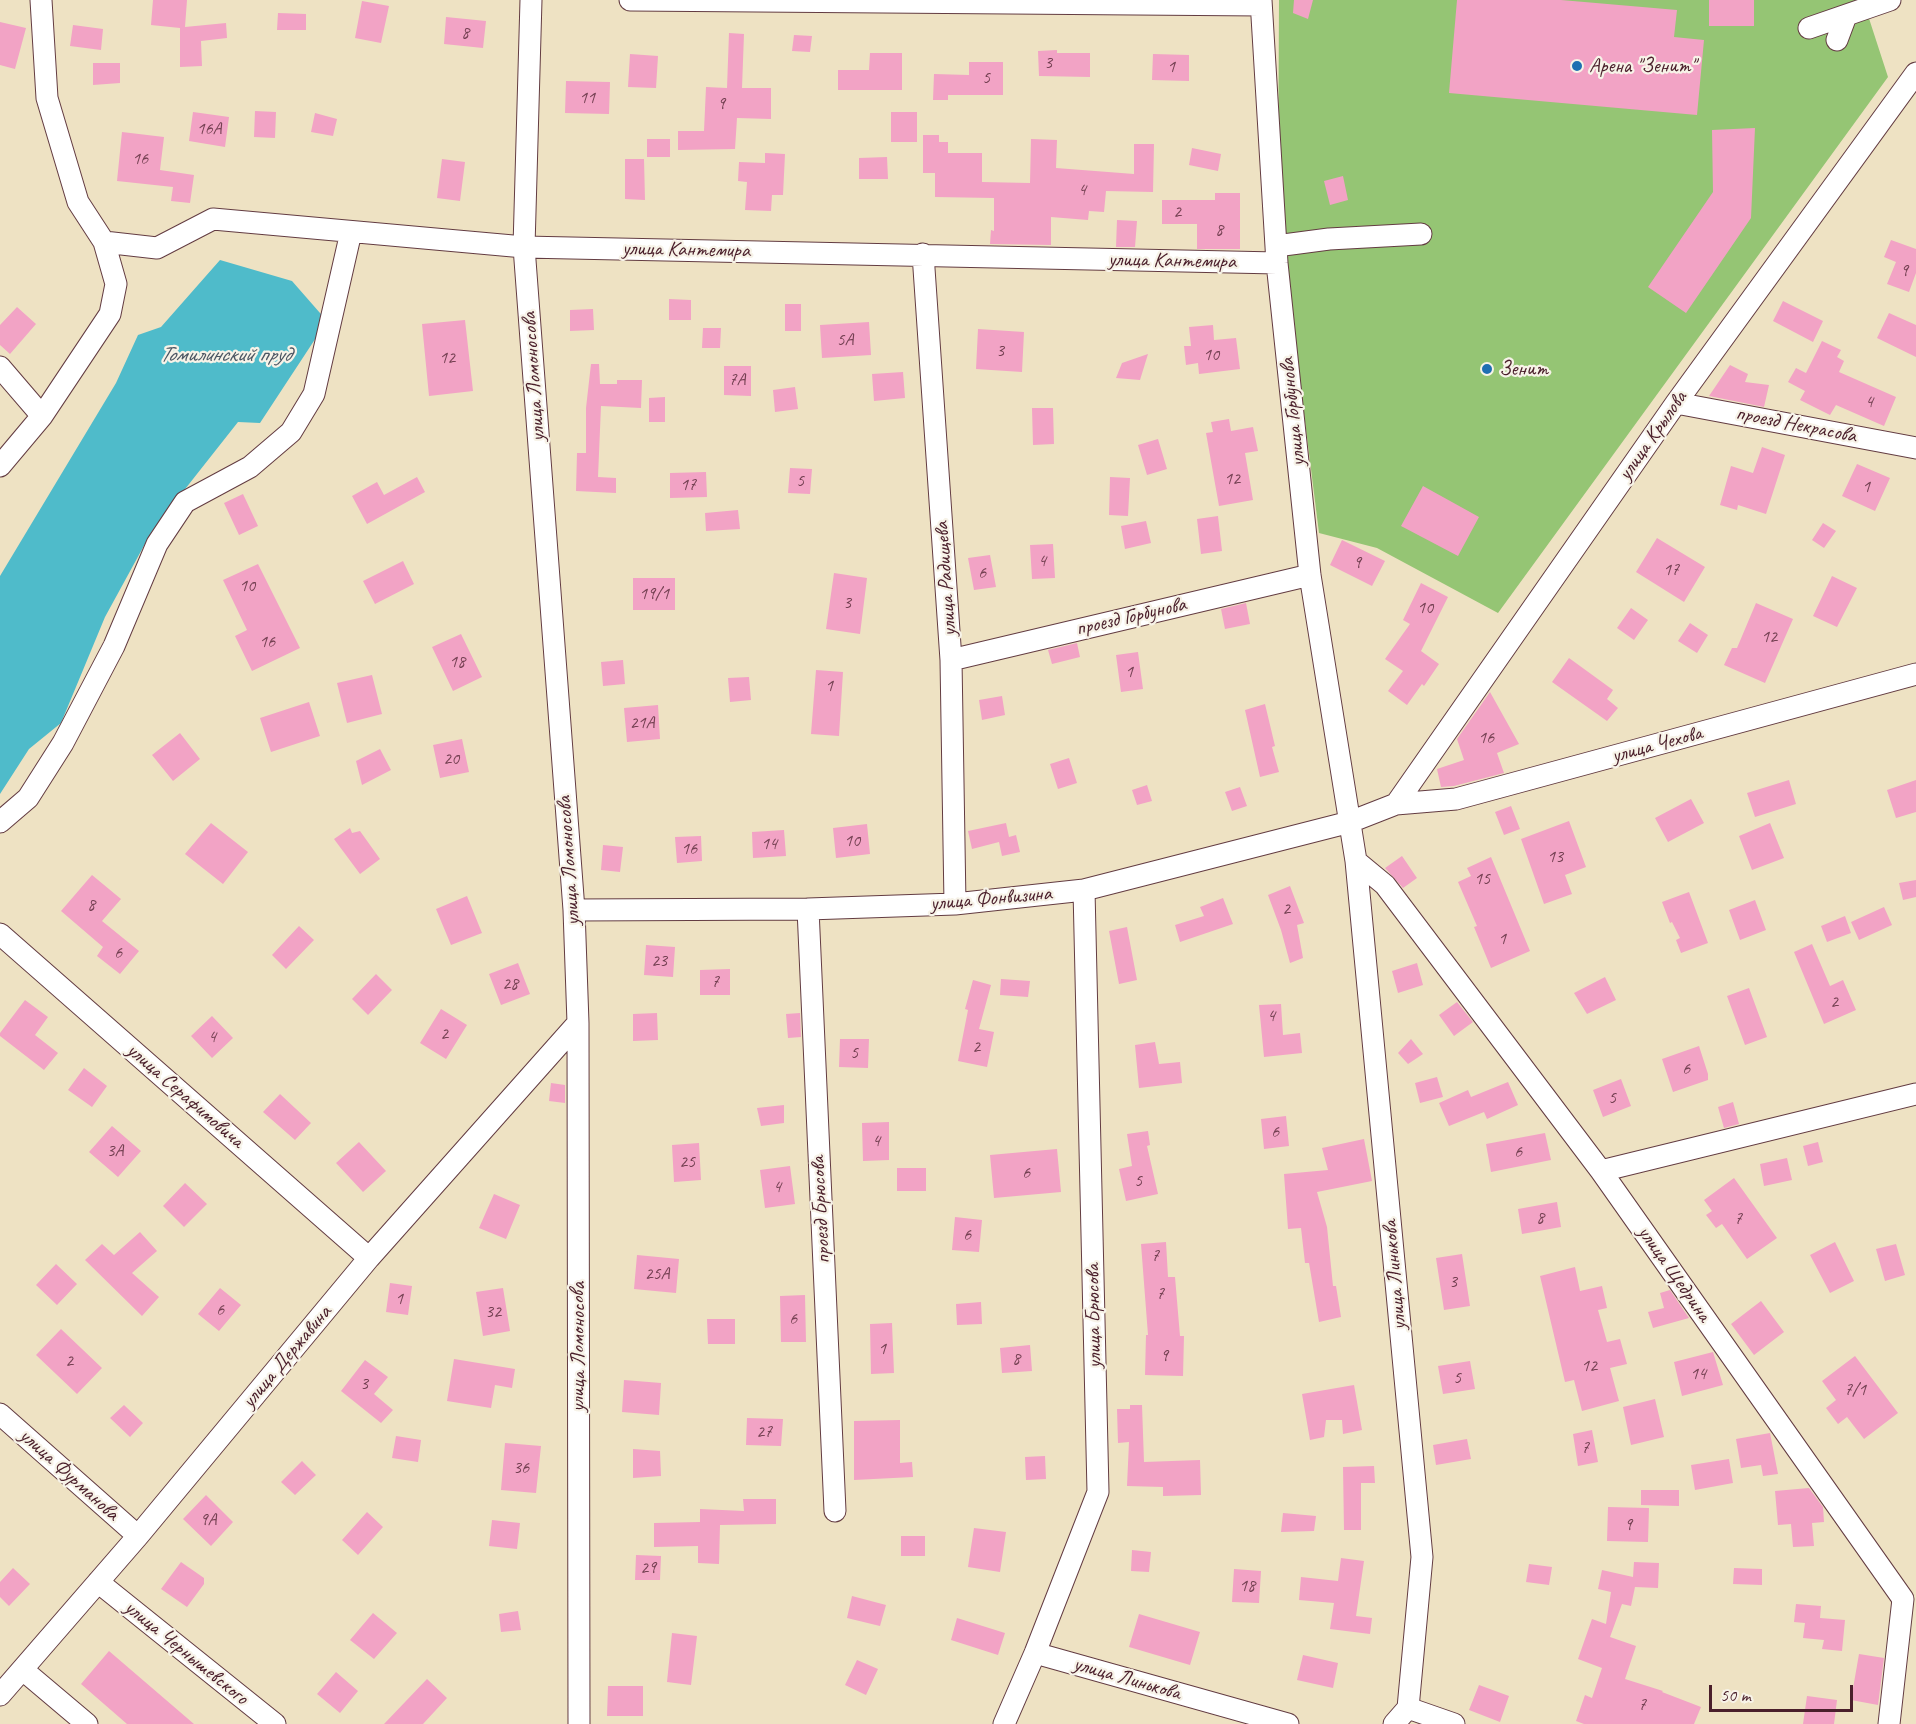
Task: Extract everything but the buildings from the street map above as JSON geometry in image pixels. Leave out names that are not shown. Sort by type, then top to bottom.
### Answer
[{"type":"street","points":[[0,466],[42,416],[110,314],[116,284],[104,242],[78,202],[47,98],[40,0]]},
{"type":"street","name":"улица Ломоносова","points":[[531,0],[524,247],[574,910],[578,1023],[579,1724]]},
{"type":"street","points":[[630,0],[1261,3]]},
{"type":"street","points":[[1809,28],[1890,0]]},
{"type":"street","name":"улица Горбунова","points":[[1261,3],[1276,255],[1310,575],[1350,822]]},
{"type":"street","points":[[1837,40],[1846,16]]},
{"type":"street","name":"улица Крылова","points":[[1396,804],[1676,402],[1916,74]]},
{"type":"street","name":"улица Кантемира","points":[[104,242],[157,248],[213,219],[524,247],[923,254],[1276,255],[1319,245],[1421,234]]},
{"type":"street","points":[[0,822],[28,798],[63,743],[114,646],[157,544],[185,502],[250,467],[291,432],[314,394],[351,232]]},
{"type":"street","name":"улица Радищева","points":[[923,254],[951,660],[955,904]]},
{"type":"street","points":[[0,367],[42,416]]},
{"type":"street","name":"проезд Некрасова","points":[[1676,402],[1916,448]]},
{"type":"street","name":"проезд Горбунова","points":[[951,660],[1310,575]]},
{"type":"street","name":"улица Чехова","points":[[1396,804],[1456,799],[1916,674]]},
{"type":"street","name":"улица Фонвизина","points":[[574,910],[808,909],[955,904],[1084,890],[1350,822],[1396,804]]},
{"type":"street","name":"улица Линькова","points":[[1350,822],[1356,861],[1422,1557],[1401,1716]]},
{"type":"street","name":"улица Щедрина","points":[[1356,861],[1385,885],[1601,1171],[1903,1599],[1889,1724]]},
{"type":"street","name":"улица Брюсова","points":[[1004,1724],[1035,1653],[1098,1492],[1084,890]]},
{"type":"street","name":"проезд Брюсова","points":[[808,909],[835,1511]]},
{"type":"street","name":"улица Серафимовича","points":[[0,934],[369,1258]]},
{"type":"street","name":"улица Державина","points":[[0,1695],[138,1536],[369,1258],[578,1023]]},
{"type":"street","points":[[1601,1171],[1916,1094]]},
{"type":"street","name":"улица Фурманова","points":[[0,1414],[138,1536]]},
{"type":"street","name":"улица Чернышевского","points":[[98,1582],[275,1724]]},
{"type":"street","name":"улица Линькова","points":[[1035,1653],[1288,1724]]},
{"type":"street","points":[[23,1670],[87,1724]]},
{"type":"street","points":[[1401,1716],[1454,1724]]},
{"type":"green space","name":"Зенит","points":[[1279,0],[1863,0],[1888,77],[1498,613],[1377,548],[1319,533],[1278,206]]},
{"type":"water","name":"Томилинский пруд","points":[[220,260],[292,281],[327,321],[260,423],[238,422],[152,531],[105,617],[61,723],[29,749],[0,794],[0,576],[116,383],[138,335],[161,327]]},
{"type":"place","name":"Арена \"Зенит\"","points":[[1577,66]]},
{"type":"place","name":"Зенит","points":[[1487,369]]}]
